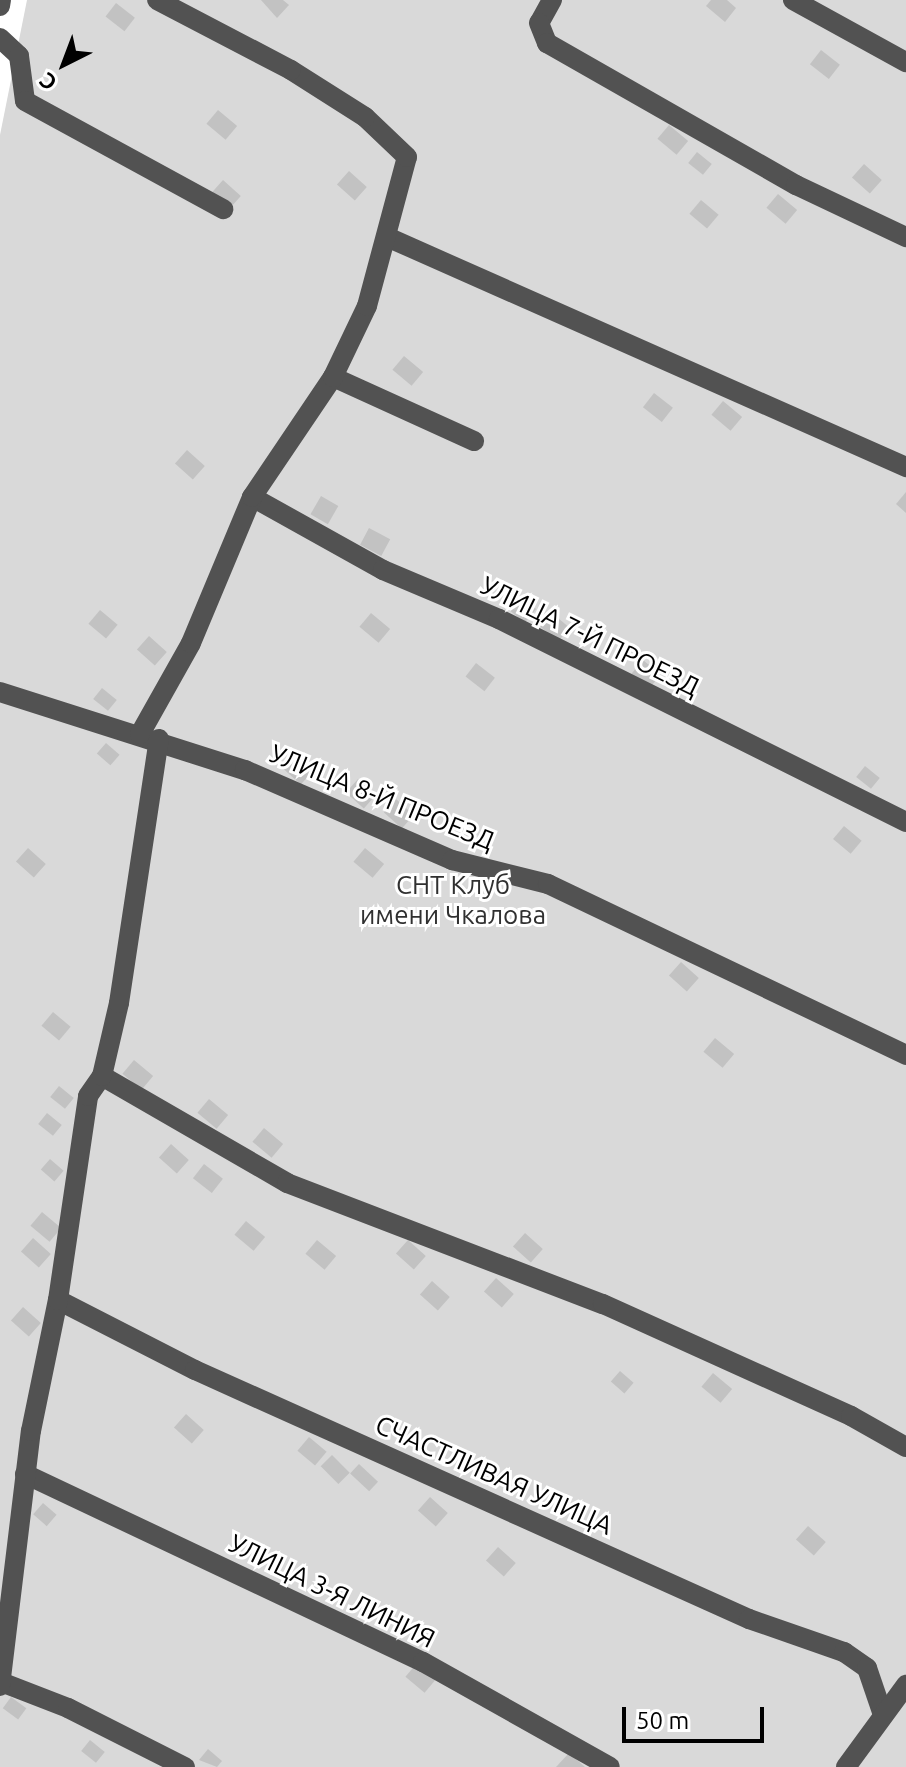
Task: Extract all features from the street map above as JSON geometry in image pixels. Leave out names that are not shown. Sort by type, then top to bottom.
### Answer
[{"type":"street","points":[[157,0],[328,93],[365,117],[407,157],[367,306],[333,377],[252,497],[149,737],[119,1003],[102,1076],[88,1096],[58,1300],[25,1474],[3,1633],[1,1684],[68,1708],[185,1767]]},
{"type":"street","points":[[552,0],[539,23],[547,43],[796,185],[906,237]]},
{"type":"street","points":[[793,0],[906,62]]},
{"type":"street","points":[[0,38],[19,56],[25,101],[223,209]]},
{"type":"street","points":[[387,237],[906,467]]},
{"type":"street","points":[[333,377],[474,441]]},
{"type":"street","name":"УЛИЦА 7-Й ПРОЕЗД","points":[[252,497],[383,570],[499,619],[906,822]]},
{"type":"street","name":"УЛИЦА 8-Й ПРОЕЗД","points":[[0,692],[245,770],[452,860],[548,884],[906,1055]]},
{"type":"street","points":[[102,1076],[287,1183],[603,1304],[851,1416],[906,1447]]},
{"type":"street","name":"СЧАСТЛИВАЯ УЛИЦА","points":[[58,1300],[195,1370],[749,1619],[844,1652],[867,1668],[883,1715]]},
{"type":"street","name":"УЛИЦА 3-Я ЛИНИЯ","points":[[25,1474],[423,1662],[610,1767]]},
{"type":"street","points":[[846,1767],[906,1685]]},
{"type":"green space","name":"СНТ Клуб имени Чкалова","points":[[27,0],[906,0],[906,1767],[0,1767],[0,135]]},
{"type":"building","points":[[261,0],[283,0],[289,5],[277,18]]},
{"type":"building","points":[[711,0],[727,0],[736,8],[725,22],[706,6]]},
{"type":"building","points":[[116,3],[135,18],[124,31],[106,16]]},
{"type":"building","points":[[821,50],[840,65],[829,79],[810,64]]},
{"type":"building","points":[[218,110],[237,126],[226,140],[206,124]]},
{"type":"building","points":[[669,125],[688,141],[677,155],[657,139]]},
{"type":"building","points":[[697,152],[712,164],[703,175],[688,163]]},
{"type":"building","points":[[864,164],[882,180],[870,193],[852,177]]},
{"type":"building","points":[[349,171],[367,187],[355,200],[337,184]]},
{"type":"building","points":[[223,180],[241,196],[229,209],[211,193]]},
{"type":"building","points":[[778,194],[797,210],[786,224],[766,208]]},
{"type":"building","points":[[701,200],[719,215],[707,229],[689,214]]},
{"type":"building","points":[[404,356],[423,372],[412,386],[392,370]]},
{"type":"building","points":[[654,393],[673,408],[662,422],[643,407]]},
{"type":"building","points":[[723,401],[742,417],[731,431],[711,415]]},
{"type":"building","points":[[187,450],[205,466],[193,479],[175,463]]},
{"type":"building","points":[[906,492],[906,513],[896,504]]},
{"type":"building","points":[[321,496],[338,506],[328,524],[310,514]]},
{"type":"building","points":[[369,528],[390,539],[381,556],[360,545]]},
{"type":"building","points":[[517,593],[536,609],[525,623],[505,607]]},
{"type":"building","points":[[100,610],[118,625],[106,639],[88,624]]},
{"type":"building","points":[[371,613],[390,629],[379,643],[359,627]]},
{"type":"building","points":[[552,613],[570,628],[558,642],[540,627]]},
{"type":"building","points":[[149,636],[167,652],[155,665],[137,649]]},
{"type":"building","points":[[643,660],[661,675],[649,689],[631,674]]},
{"type":"building","points":[[476,663],[495,678],[484,691],[466,676]]},
{"type":"building","points":[[102,688],[117,700],[108,711],[93,699]]},
{"type":"building","points":[[106,743],[120,755],[110,765],[97,754]]},
{"type":"building","points":[[295,755],[313,771],[301,784],[283,768]]},
{"type":"building","points":[[865,766],[880,778],[871,789],[856,777]]},
{"type":"building","points":[[358,779],[376,795],[364,808],[346,792]]},
{"type":"building","points":[[396,799],[414,815],[402,828],[384,812]]},
{"type":"building","points":[[844,826],[862,841],[851,854],[833,839]]},
{"type":"building","points":[[28,848],[46,864],[34,877],[16,861]]},
{"type":"building","points":[[365,848],[384,864],[373,878],[353,862]]},
{"type":"building","points":[[681,962],[699,978],[687,991],[669,975]]},
{"type":"building","points":[[53,1012],[71,1027],[59,1041],[41,1026]]},
{"type":"building","points":[[715,1038],[734,1054],[723,1068],[703,1052]]},
{"type":"building","points":[[134,1060],[153,1076],[142,1090],[122,1074]]},
{"type":"building","points":[[59,1086],[74,1098],[65,1109],[50,1097]]},
{"type":"building","points":[[209,1099],[228,1115],[217,1129],[197,1113]]},
{"type":"building","points":[[47,1113],[62,1125],[53,1136],[38,1124]]},
{"type":"building","points":[[264,1128],[283,1144],[272,1158],[252,1142]]},
{"type":"building","points":[[171,1144],[189,1160],[177,1173],[159,1157]]},
{"type":"building","points":[[50,1159],[64,1171],[54,1181],[41,1170]]},
{"type":"building","points":[[204,1164],[223,1179],[212,1193],[193,1178]]},
{"type":"building","points":[[42,1212],[61,1228],[50,1242],[30,1226]]},
{"type":"building","points":[[246,1221],[265,1237],[254,1251],[234,1235]]},
{"type":"building","points":[[525,1233],[543,1249],[531,1262],[513,1246]]},
{"type":"building","points":[[33,1238],[51,1254],[39,1267],[21,1251]]},
{"type":"building","points":[[317,1240],[336,1256],[325,1270],[305,1254]]},
{"type":"building","points":[[408,1240],[426,1256],[414,1269],[396,1253]]},
{"type":"building","points":[[496,1278],[514,1294],[502,1307],[484,1291]]},
{"type":"building","points":[[432,1281],[450,1297],[438,1310],[420,1294]]},
{"type":"building","points":[[23,1307],[41,1323],[29,1336],[11,1320]]},
{"type":"building","points":[[620,1371],[634,1383],[624,1393],[611,1382]]},
{"type":"building","points":[[713,1373],[732,1389],[721,1403],[701,1387]]},
{"type":"building","points":[[186,1414],[204,1430],[192,1443],[174,1427]]},
{"type":"building","points":[[309,1437],[327,1452],[315,1466],[297,1451]]},
{"type":"building","points":[[332,1455],[350,1473],[338,1484],[321,1466]]},
{"type":"building","points":[[359,1464],[378,1482],[369,1491],[350,1474]]},
{"type":"building","points":[[430,1497],[448,1513],[436,1526],[418,1510]]},
{"type":"building","points":[[43,1503],[57,1515],[47,1526],[33,1514]]},
{"type":"building","points":[[808,1526],[826,1542],[814,1555],[796,1539]]},
{"type":"building","points":[[498,1547],[516,1563],[504,1576],[486,1560]]},
{"type":"building","points":[[417,1663],[436,1679],[425,1693],[405,1677]]},
{"type":"building","points":[[11,1697],[26,1708],[18,1719],[3,1708]]},
{"type":"building","points":[[90,1740],[105,1752],[96,1763],[81,1751]]},
{"type":"building","points":[[208,1749],[222,1761],[217,1767],[199,1760]]},
{"type":"building","points":[[569,1753],[585,1767],[556,1767]]}]
